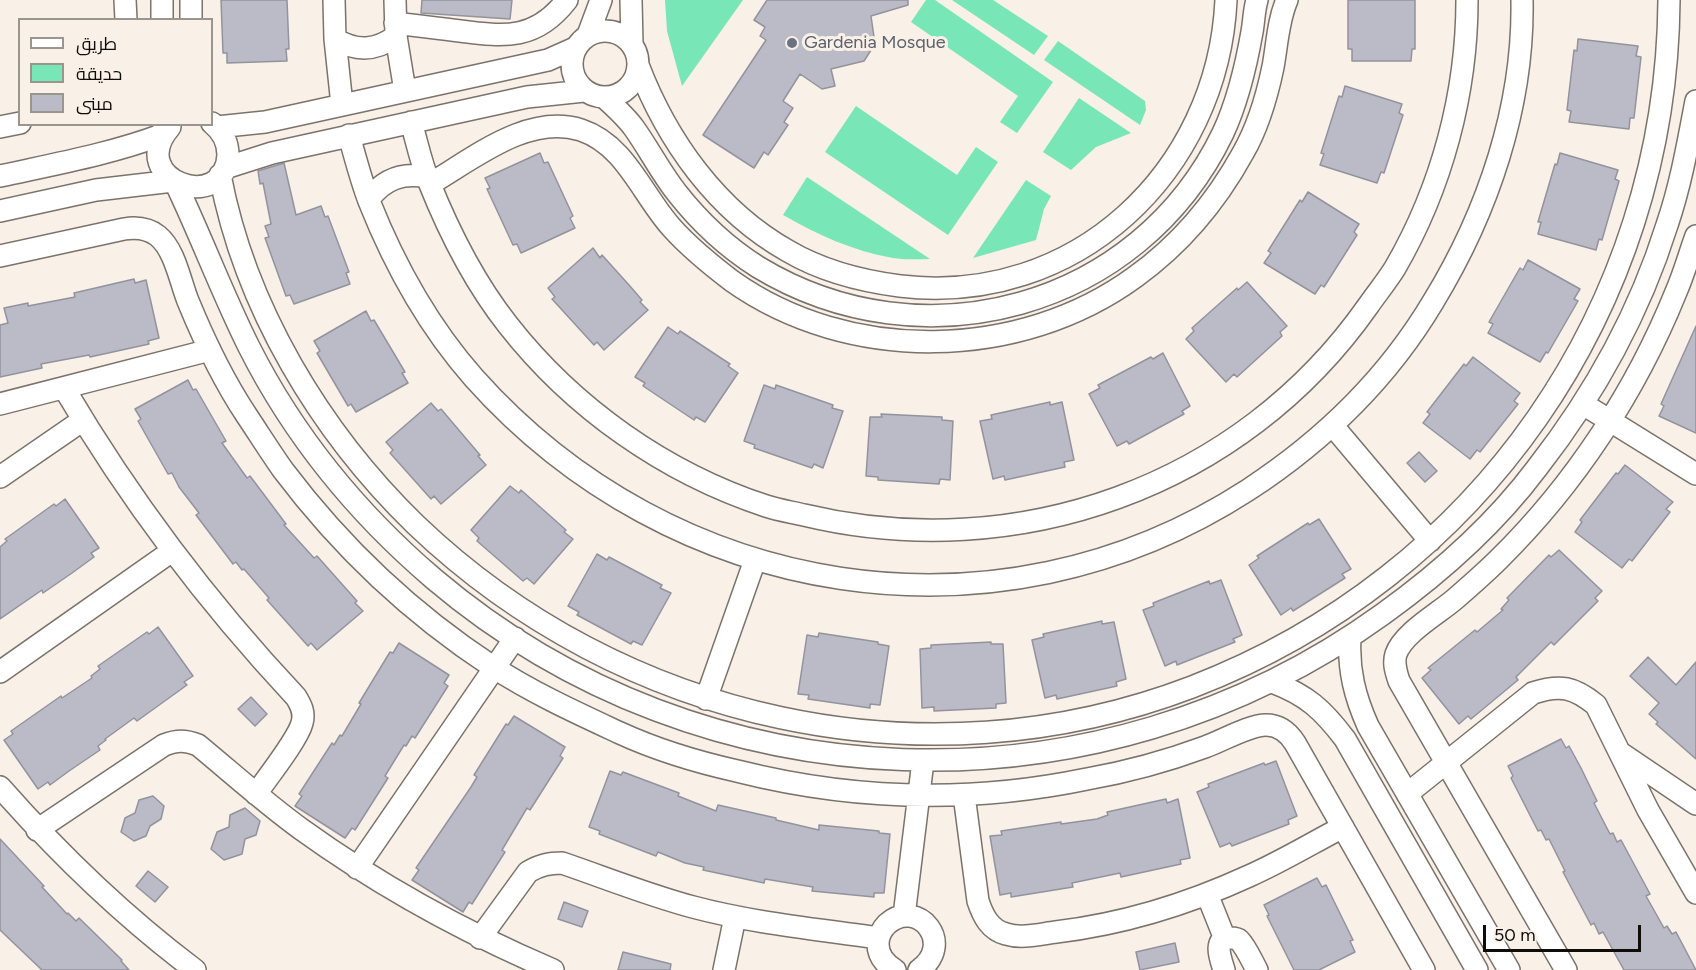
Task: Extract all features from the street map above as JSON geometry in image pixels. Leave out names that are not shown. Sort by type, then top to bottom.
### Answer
[{"type":"street","points":[[125,0],[126,18]]},
{"type":"street","points":[[162,0],[162,18]]},
{"type":"street","points":[[191,0],[191,18]]},
{"type":"street","points":[[334,0],[335,39],[342,105]]},
{"type":"street","points":[[395,0],[396,30],[405,91]]},
{"type":"street","points":[[396,30],[494,36],[515,35],[535,29],[553,17],[567,0]]},
{"type":"street","points":[[601,0],[582,42],[572,57],[573,75],[584,91],[606,98],[616,96],[632,84],[638,65],[638,58],[632,44],[631,0]]},
{"type":"street","points":[[638,65],[656,106],[691,165],[719,199],[752,228],[789,252],[830,271],[862,280],[916,288],[961,287],[1005,279],[1047,265],[1111,228],[1139,204],[1163,176],[1184,146],[1198,120],[1218,63],[1227,0]]},
{"type":"street","points":[[606,98],[633,127],[676,193],[714,233],[757,266],[805,292],[857,308],[912,316],[966,315],[1020,304],[1071,285],[1119,257],[1160,222],[1196,180],[1223,132],[1242,81],[1257,0]]},
{"type":"street","points":[[428,180],[530,129],[555,125],[580,130],[603,141],[622,158],[671,227],[701,257],[735,283],[771,304],[810,321],[851,333],[893,340],[946,342],[1020,331],[1060,318],[1099,300],[1135,278],[1168,251],[1198,220],[1223,187],[1245,150],[1262,111],[1287,0]]},
{"type":"street","points":[[411,122],[428,180],[463,257],[507,324],[561,383],[623,434],[692,476],[766,506],[844,525],[925,532],[1005,527],[1084,510],[1159,482],[1229,442],[1293,393],[1348,334],[1394,269],[1430,196],[1454,120],[1467,41],[1467,0]]},
{"type":"street","points":[[349,135],[369,199],[396,262],[431,321],[472,375],[519,425],[572,469],[629,506],[690,537],[755,560],[822,576],[890,584],[958,584],[1026,577],[1093,561],[1158,538],[1219,508],[1277,471],[1333,426],[1377,380],[1419,326],[1454,268],[1482,207],[1503,142],[1517,76],[1522,0]]},
{"type":"street","points":[[222,172],[236,245],[265,314],[301,380],[343,443],[391,500],[445,552],[504,599],[568,639],[635,672],[706,699],[774,717],[843,729],[914,734],[984,732],[1054,724],[1112,711],[1190,687],[1255,660],[1317,626],[1375,586],[1430,541],[1480,491],[1525,436],[1565,376],[1599,314],[1626,248],[1647,180],[1661,110],[1669,39],[1669,0]]},
{"type":"street","points":[[335,39],[355,48],[366,49],[387,43],[396,30]]},
{"type":"street","points":[[214,125],[266,122],[548,60],[607,31],[617,33],[632,44]]},
{"type":"street","points":[[222,172],[272,153],[349,135],[527,97],[584,91]]},
{"type":"street","points":[[174,181],[251,351],[302,435],[364,512],[399,547],[459,598],[515,638],[561,666],[608,690],[657,710],[760,741],[865,758],[923,761],[1023,756],[1126,736],[1225,703],[1272,682],[1350,638],[1418,589],[1480,534],[1535,472],[1583,405],[1617,347],[1649,276],[1668,224],[1682,171],[1696,101]]},
{"type":"street","points":[[0,128],[18,124]]},
{"type":"street","points":[[167,128],[159,151],[159,159],[166,175],[182,186],[199,187],[214,181],[228,160],[226,142],[214,125]]},
{"type":"street","points":[[0,176],[107,152],[167,128]]},
{"type":"street","points":[[369,199],[384,183],[394,178],[416,175],[428,180]]},
{"type":"street","points":[[0,211],[96,190],[174,181]]},
{"type":"street","points":[[0,256],[123,229],[147,230],[157,236],[165,244],[210,350],[242,408],[283,469],[329,526],[380,579],[436,627],[494,668],[580,715],[628,737],[699,762],[771,780],[845,791],[919,796],[1013,791],[1110,775],[1186,753],[1261,725],[1281,728],[1289,734],[1424,970]]},
{"type":"street","points":[[1566,970],[1399,681],[1395,669],[1396,656],[1401,644],[1410,635],[1491,566],[1540,515],[1576,469],[1610,421],[1646,358],[1677,292],[1696,236]]},
{"type":"street","points":[[0,404],[210,350]]},
{"type":"street","points":[[64,388],[141,508],[172,551],[231,626],[296,697],[300,705],[303,713],[299,731],[256,794]]},
{"type":"street","points":[[1583,405],[1696,474]]},
{"type":"street","points":[[0,477],[83,420]]},
{"type":"street","points":[[1333,426],[1430,541]]},
{"type":"street","points":[[0,672],[172,551]]},
{"type":"street","points":[[706,699],[755,560]]},
{"type":"street","points":[[357,868],[515,638]]},
{"type":"street","points":[[1350,638],[1349,659],[1352,682],[1358,704],[1368,726],[1509,970]]},
{"type":"street","points":[[1272,682],[1292,689],[1312,702],[1329,717],[1345,739],[1477,970]]},
{"type":"street","points":[[1407,794],[1533,693],[1549,688],[1566,688],[1583,694],[1596,705],[1648,810],[1696,893]]},
{"type":"street","points":[[1345,739],[1368,726]]},
{"type":"street","points":[[38,830],[164,745],[175,741],[187,741],[198,745],[299,828],[357,868],[480,938],[553,970]]},
{"type":"street","points":[[1619,753],[1696,804]]},
{"type":"street","points":[[904,916],[923,761]]},
{"type":"street","points":[[0,787],[38,830],[87,879],[195,970]]},
{"type":"street","points":[[964,795],[982,916],[993,928],[1006,934],[1033,935],[1116,921],[1162,909],[1251,876],[1343,827]]},
{"type":"street","points":[[480,938],[528,872],[550,863],[562,863],[653,896],[735,917],[878,938]]},
{"type":"street","points":[[1207,894],[1225,939]]},
{"type":"street","points":[[888,968],[880,956],[878,938],[884,927],[893,919],[904,916],[916,917],[926,923],[933,932],[935,943],[933,954],[927,964],[919,970]]},
{"type":"street","points":[[724,970],[735,917]]},
{"type":"street","points":[[1224,970],[1218,949],[1220,943],[1225,939],[1232,938],[1239,940],[1257,970]]},
{"type":"green space","points":[[665,0],[743,0],[682,86],[667,31]]},
{"type":"green space","points":[[926,0],[935,0],[1053,82],[1017,133],[1000,122],[1018,96],[911,22]]},
{"type":"green space","points":[[952,0],[993,0],[1048,36],[1034,55]]},
{"type":"green space","points":[[1058,41],[1145,101],[1146,110],[1140,125],[1044,60]]},
{"type":"green space","points":[[1079,98],[1131,133],[1096,147],[1071,170],[1043,152]]},
{"type":"green space","points":[[856,106],[957,175],[976,147],[998,162],[948,235],[825,152]]},
{"type":"green space","points":[[807,177],[930,259],[898,259],[850,247],[783,215]]},
{"type":"green space","points":[[1026,180],[1051,196],[1044,209],[1036,240],[973,258]]},
{"type":"building","points":[[221,0],[287,0],[289,49],[286,49],[287,61],[227,63],[227,53],[223,53]]},
{"type":"building","points":[[422,0],[512,0],[510,19],[421,13]]},
{"type":"building","points":[[767,0],[908,0],[908,5],[871,16],[875,44],[864,61],[831,69],[835,86],[822,89],[800,74],[783,101],[793,108],[784,122],[788,125],[768,155],[764,152],[754,168],[703,135],[766,40],[760,36],[765,27],[754,20]]},
{"type":"building","points":[[1348,0],[1415,0],[1415,49],[1412,49],[1411,61],[1352,61],[1352,49],[1348,49]]},
{"type":"building","points":[[1578,39],[1638,46],[1636,56],[1641,57],[1634,118],[1630,118],[1629,129],[1569,122],[1571,111],[1567,110],[1574,50],[1577,51]]},
{"type":"building","points":[[1345,86],[1402,104],[1399,113],[1403,115],[1384,173],[1381,172],[1377,183],[1320,165],[1324,154],[1321,153],[1339,96],[1342,97]]},
{"type":"building","points":[[540,153],[544,163],[548,162],[573,216],[570,218],[575,228],[521,253],[517,244],[513,245],[487,189],[490,188],[485,178]]},
{"type":"building","points":[[1560,153],[1618,170],[1615,179],[1619,181],[1602,240],[1599,239],[1596,250],[1538,234],[1541,222],[1538,222]]},
{"type":"building","points":[[284,163],[296,215],[321,206],[325,217],[328,216],[349,272],[346,273],[350,284],[294,304],[290,295],[286,296],[265,238],[269,237],[265,226],[271,224],[263,183],[260,184],[258,171]]},
{"type":"building","points":[[1308,192],[1359,224],[1354,232],[1357,235],[1324,287],[1321,285],[1315,294],[1264,263],[1271,253],[1268,251],[1300,200],[1302,202]]},
{"type":"building","points":[[593,248],[600,258],[602,255],[629,285],[648,310],[604,350],[597,342],[594,345],[552,299],[555,297],[548,288]]},
{"type":"building","points":[[1528,260],[1580,289],[1574,299],[1578,301],[1548,353],[1546,352],[1540,362],[1488,333],[1493,324],[1489,322],[1520,268],[1523,270]]},
{"type":"building","points":[[134,279],[135,283],[146,280],[159,338],[148,341],[149,344],[90,357],[89,355],[41,364],[42,368],[0,377],[0,325],[8,323],[4,308],[75,297],[74,293]]},
{"type":"building","points":[[1247,282],[1287,326],[1280,332],[1282,336],[1237,377],[1234,374],[1226,382],[1186,339],[1194,331],[1192,328],[1237,288],[1238,290]]},
{"type":"building","points":[[366,311],[371,321],[374,320],[405,372],[402,373],[408,383],[356,412],[351,404],[348,406],[317,353],[320,351],[314,341]]},
{"type":"building","points":[[1696,326],[1696,433],[1659,416],[1664,406],[1661,404]]},
{"type":"building","points":[[668,327],[678,334],[680,331],[730,364],[728,366],[738,373],[705,422],[696,417],[694,420],[643,386],[645,383],[635,377]]},
{"type":"building","points":[[1163,353],[1190,406],[1182,411],[1184,414],[1129,444],[1127,441],[1117,446],[1089,394],[1100,388],[1098,385]]},
{"type":"building","points":[[1473,357],[1520,393],[1514,401],[1518,404],[1480,452],[1477,450],[1470,459],[1423,423],[1430,414],[1427,412],[1464,364],[1466,366]]},
{"type":"building","points":[[188,380],[193,390],[196,389],[226,441],[222,443],[247,478],[250,476],[286,524],[284,525],[314,558],[317,556],[357,601],[355,603],[363,611],[317,650],[311,643],[308,646],[267,600],[269,598],[244,569],[242,570],[236,562],[233,564],[196,515],[199,513],[179,487],[172,473],[168,474],[138,421],[141,419],[135,409]]},
{"type":"building","points":[[764,385],[775,389],[776,385],[833,405],[832,408],[843,411],[823,468],[814,464],[812,468],[754,448],[755,445],[744,441]]},
{"type":"building","points":[[1050,402],[1050,405],[1062,402],[1074,460],[1064,462],[1065,467],[1005,480],[1004,476],[993,479],[980,421],[992,419],[991,415]]},
{"type":"building","points":[[431,403],[438,411],[441,409],[486,465],[441,504],[434,496],[431,499],[390,453],[393,450],[386,442]]},
{"type":"building","points":[[881,414],[942,417],[942,420],[953,421],[950,480],[940,479],[939,484],[878,480],[878,477],[866,476],[870,417],[882,417]]},
{"type":"building","points":[[1419,452],[1437,471],[1425,482],[1407,463]]},
{"type":"building","points":[[1625,465],[1673,502],[1666,509],[1670,512],[1632,561],[1629,559],[1622,568],[1575,532],[1582,522],[1580,520],[1616,473],[1618,474]]},
{"type":"building","points":[[510,486],[519,493],[521,490],[573,539],[534,584],[527,578],[523,581],[477,541],[479,538],[471,530]]},
{"type":"building","points":[[65,499],[99,548],[91,553],[94,557],[72,573],[43,593],[42,590],[0,619],[0,547],[7,541],[5,539],[54,504],[56,506]]},
{"type":"building","points":[[1319,519],[1351,569],[1342,574],[1345,578],[1293,611],[1291,608],[1281,615],[1249,565],[1259,558],[1257,556],[1308,523],[1309,525]]},
{"type":"building","points":[[1559,550],[1602,591],[1595,598],[1598,601],[1554,645],[1551,642],[1516,677],[1518,680],[1471,719],[1468,716],[1459,724],[1422,678],[1431,670],[1428,668],[1503,610],[1501,609],[1509,600],[1507,598],[1549,555],[1551,557]]},
{"type":"building","points":[[597,554],[607,560],[609,557],[662,585],[660,588],[671,593],[642,645],[633,641],[631,644],[577,615],[579,612],[568,606]]},
{"type":"building","points":[[1221,580],[1242,635],[1233,639],[1235,642],[1177,665],[1176,661],[1165,666],[1143,610],[1154,606],[1153,603],[1209,581],[1210,584]]},
{"type":"building","points":[[1102,621],[1102,624],[1114,622],[1126,679],[1116,682],[1117,686],[1057,699],[1056,695],[1045,698],[1032,640],[1044,637],[1043,634]]},
{"type":"building","points":[[158,627],[193,676],[184,682],[187,685],[137,721],[134,718],[105,739],[98,746],[100,750],[50,785],[48,782],[38,789],[4,740],[13,734],[11,731],[61,696],[62,698],[92,678],[91,676],[100,669],[98,666],[147,632],[149,634]]},
{"type":"building","points":[[819,633],[878,642],[878,644],[889,646],[880,705],[870,704],[870,708],[808,699],[809,695],[798,694],[807,635],[818,637]]},
{"type":"building","points":[[991,642],[991,644],[1003,644],[1006,703],[996,704],[996,708],[934,711],[934,707],[922,708],[920,649],[931,648],[931,645]]},
{"type":"building","points":[[399,643],[449,675],[444,683],[448,686],[415,738],[412,736],[406,746],[404,745],[385,776],[388,778],[355,830],[352,828],[345,838],[295,806],[302,796],[299,794],[332,743],[334,745],[340,735],[342,736],[390,652],[393,653]]},
{"type":"building","points":[[1648,657],[1676,685],[1696,662],[1696,759],[1656,724],[1658,722],[1649,714],[1659,703],[1630,676]]},
{"type":"building","points":[[251,697],[267,714],[255,726],[238,709]]},
{"type":"building","points":[[514,716],[565,747],[560,756],[563,758],[530,810],[527,808],[502,850],[505,852],[472,904],[469,902],[463,912],[412,880],[419,870],[416,868],[471,787],[477,777],[474,775],[506,724],[508,725]]},
{"type":"building","points":[[1561,739],[1566,748],[1569,746],[1581,768],[1597,801],[1594,803],[1610,834],[1613,833],[1617,842],[1621,840],[1650,894],[1646,896],[1664,928],[1667,926],[1672,934],[1676,932],[1696,970],[1624,970],[1603,932],[1599,934],[1594,923],[1591,925],[1563,872],[1565,871],[1549,839],[1546,840],[1541,830],[1538,831],[1511,778],[1513,776],[1508,766]]},
{"type":"building","points":[[1276,761],[1297,816],[1288,820],[1289,824],[1232,846],[1230,843],[1220,847],[1197,792],[1209,787],[1208,784],[1264,763],[1265,765]]},
{"type":"building","points":[[610,771],[621,775],[623,772],[679,793],[678,796],[716,811],[718,805],[819,830],[819,825],[890,834],[884,893],[874,893],[874,897],[812,891],[813,887],[765,879],[764,883],[703,870],[704,867],[685,863],[658,852],[656,856],[599,834],[600,831],[589,827]]},
{"type":"building","points":[[153,796],[164,806],[161,819],[150,826],[146,836],[134,841],[121,832],[125,818],[135,813],[139,800]]},
{"type":"building","points":[[1166,799],[1167,803],[1178,799],[1190,858],[1180,860],[1181,864],[1121,877],[1120,873],[1072,883],[1073,887],[1011,897],[1011,893],[1000,895],[990,836],[1002,835],[1001,831],[1097,819],[1108,815],[1107,812]]},
{"type":"building","points":[[245,808],[260,821],[256,835],[245,839],[242,854],[224,860],[211,849],[217,832],[229,827],[230,815]]},
{"type":"building","points":[[0,839],[67,914],[76,921],[79,918],[122,960],[129,970],[42,970],[0,930]]},
{"type":"building","points":[[148,871],[168,887],[155,902],[136,886]]},
{"type":"building","points":[[1317,878],[1322,887],[1326,885],[1353,940],[1350,941],[1355,952],[1319,970],[1294,970],[1267,916],[1269,915],[1264,905]]},
{"type":"building","points":[[564,902],[588,911],[582,927],[558,919]]},
{"type":"building","points":[[1175,943],[1179,962],[1140,970],[1136,952]]},
{"type":"building","points":[[623,952],[671,964],[670,970],[618,970]]},
{"type":"place","name":"Gardenia Mosque","points":[[792,43]]}]
